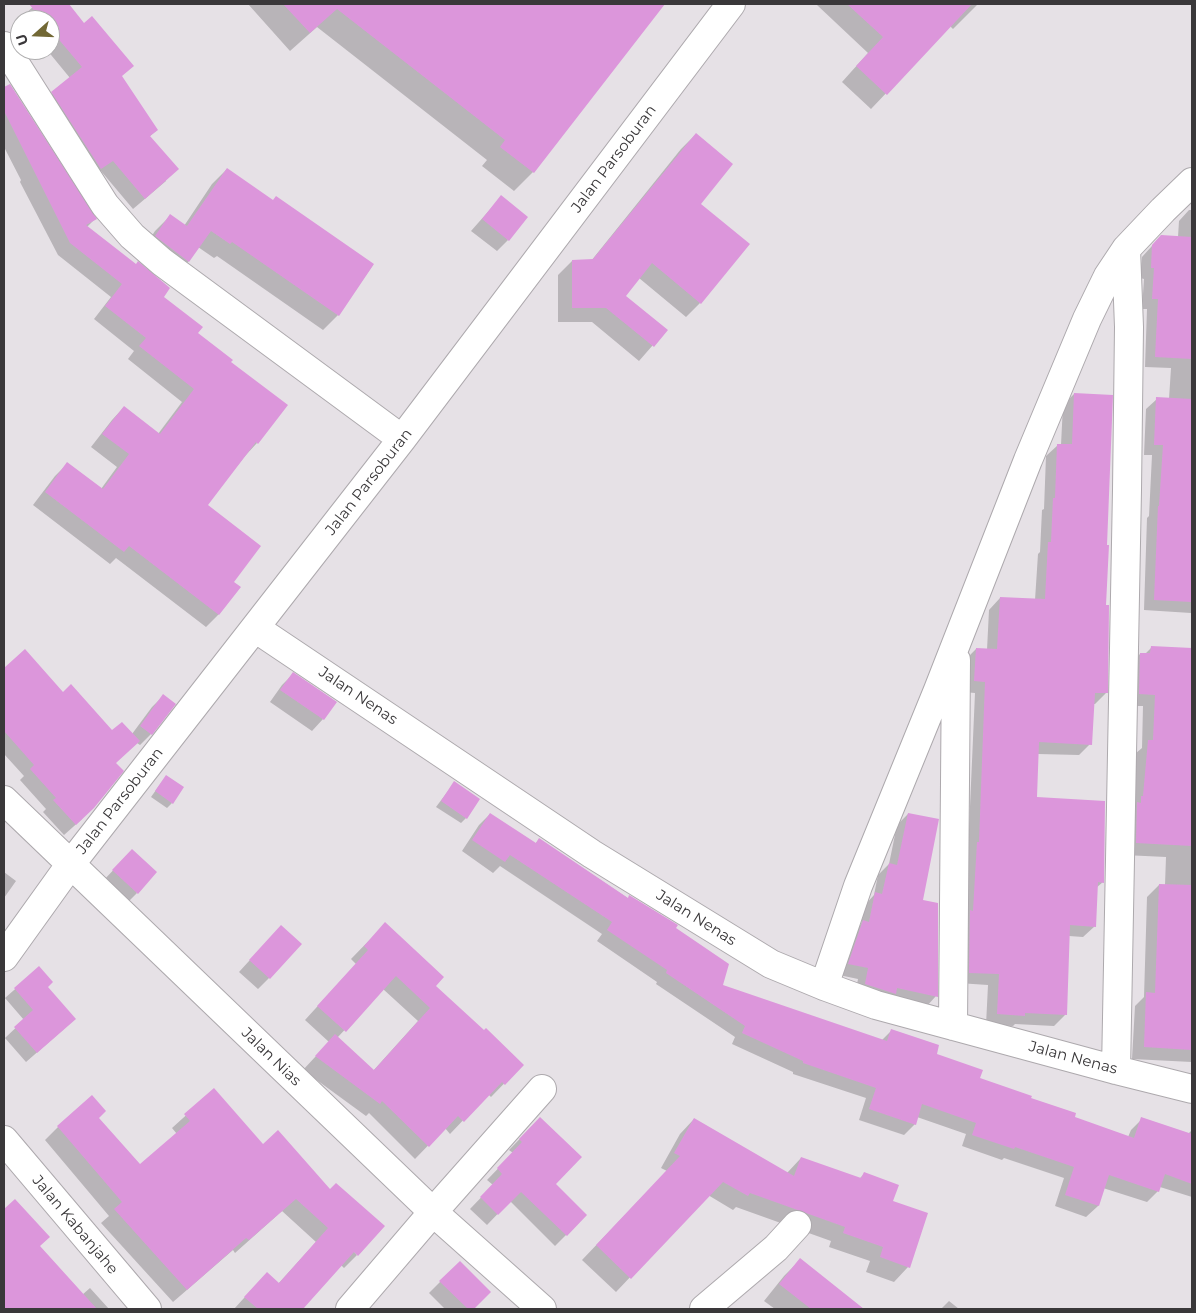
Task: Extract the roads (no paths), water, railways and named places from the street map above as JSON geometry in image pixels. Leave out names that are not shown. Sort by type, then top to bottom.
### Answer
[{"type":"street","name":"Jalan Parsoburan","points":[[4,957],[70,865],[402,439],[731,4]]},
{"type":"street","points":[[4,46],[105,205],[132,236],[162,262],[402,439]]},
{"type":"street","points":[[824,986],[858,886],[1028,460],[1087,319],[1108,276],[1126,249],[1192,182]]},
{"type":"street","points":[[1116,1070],[1129,327],[1126,249]]},
{"type":"street","name":"Jalan Nenas","points":[[255,628],[592,854],[771,964],[876,1005],[1192,1089]]},
{"type":"street","points":[[953,1026],[956,644]]},
{"type":"street","name":"Jalan Nias","points":[[4,800],[433,1212],[542,1309]]},
{"type":"street","points":[[350,1309],[542,1089]]},
{"type":"street","name":"Jalan Kabanjahe","points":[[4,1140],[147,1309]]},
{"type":"street","points":[[704,1309],[776,1248],[797,1225]]}]
